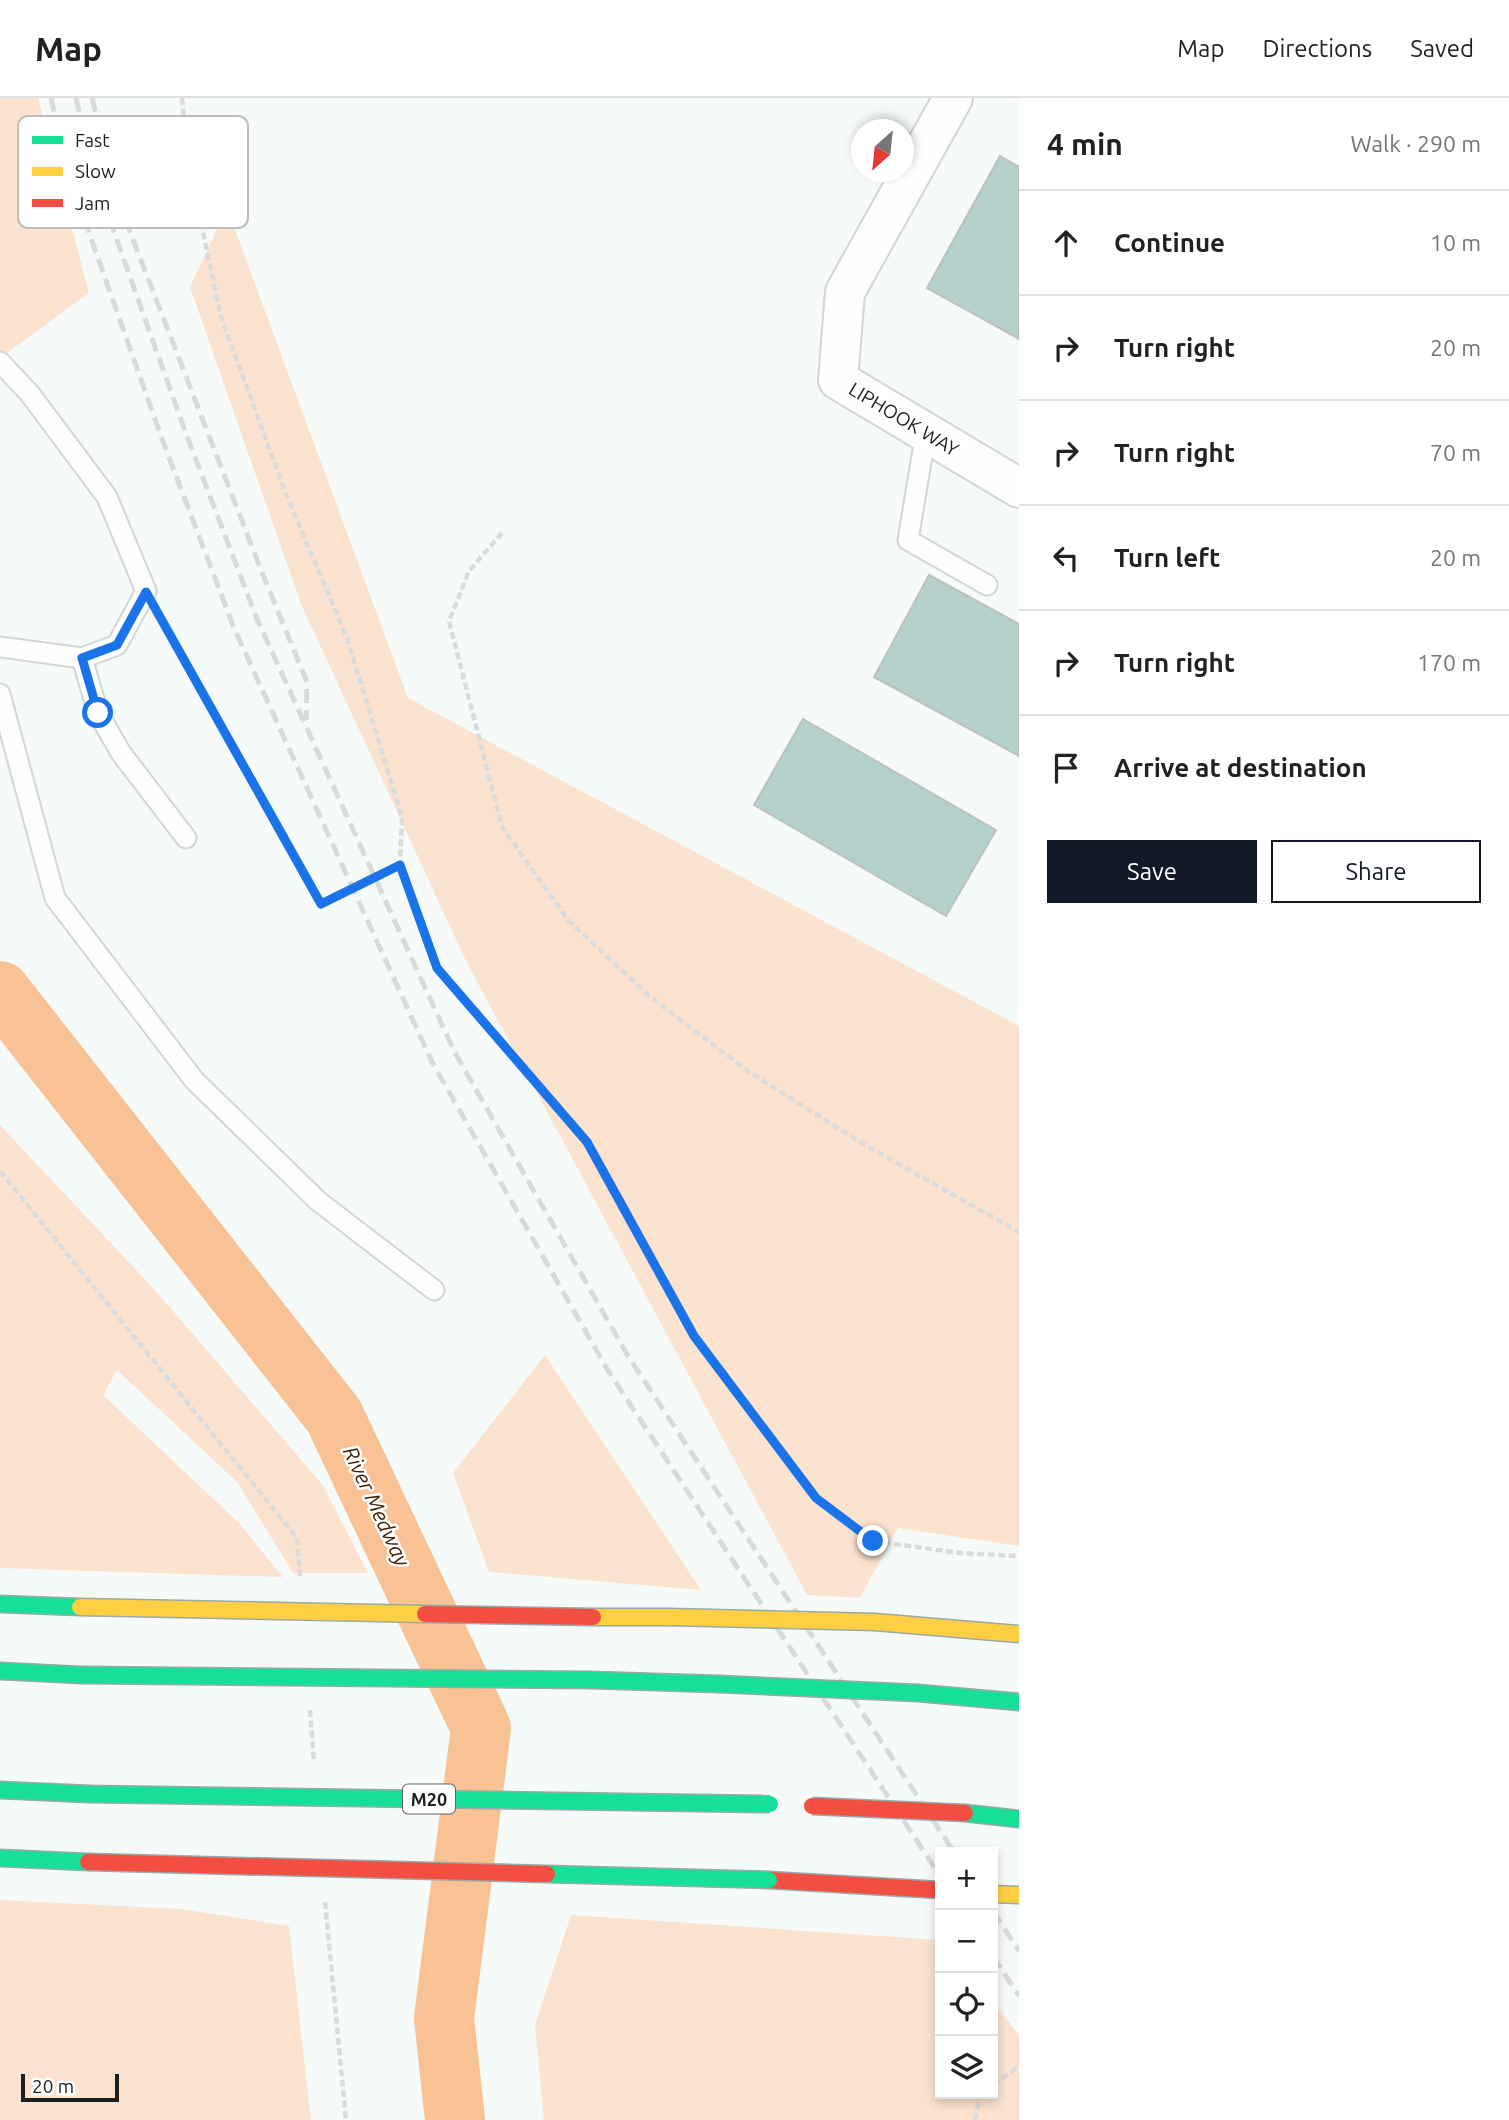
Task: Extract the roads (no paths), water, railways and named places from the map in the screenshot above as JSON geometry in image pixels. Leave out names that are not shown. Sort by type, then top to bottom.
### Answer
[{"type":"highway","points":[[0,1604],[875,1622],[1019,1634]]},
{"type":"highway","points":[[0,1671],[82,1675],[591,1680],[918,1693],[1019,1702]]},
{"type":"highway","name":"M20","points":[[0,1790],[89,1794],[770,1804],[965,1813],[1019,1819]]},
{"type":"highway","points":[[0,1858],[769,1880],[935,1890]]},
{"type":"highway","points":[[998,1894],[1019,1895]]},
{"type":"street","name":"LIPHOOK WAY","points":[[953,98],[845,292],[838,380],[1019,488]]},
{"type":"lane","points":[[0,362],[30,394],[107,497],[146,592],[117,645],[82,658],[0,647]]},
{"type":"lane","points":[[926,432],[908,540],[987,586]]},
{"type":"lane","points":[[82,658],[98,713],[121,753],[186,838]]},
{"type":"lane","points":[[0,694],[55,898],[194,1080],[318,1201],[434,1290]]},
{"type":"waterway","name":"River Medway","points":[[0,991],[334,1416],[481,1728],[444,2018],[455,2120]]},
{"type":"railway","points":[[51,98],[55,116]]},
{"type":"railway","points":[[76,98],[80,116]]},
{"type":"railway","points":[[92,98],[97,116]]},
{"type":"railway","points":[[87,228],[162,439],[234,628],[432,1062],[607,1369],[935,1868]]},
{"type":"railway","points":[[113,228],[185,431],[257,619],[454,1051],[628,1356],[951,1847]]},
{"type":"railway","points":[[128,228],[307,682],[306,720]]},
{"type":"railway","points":[[998,1919],[1019,1951]]},
{"type":"railway","points":[[998,1964],[1019,1996]]}]
